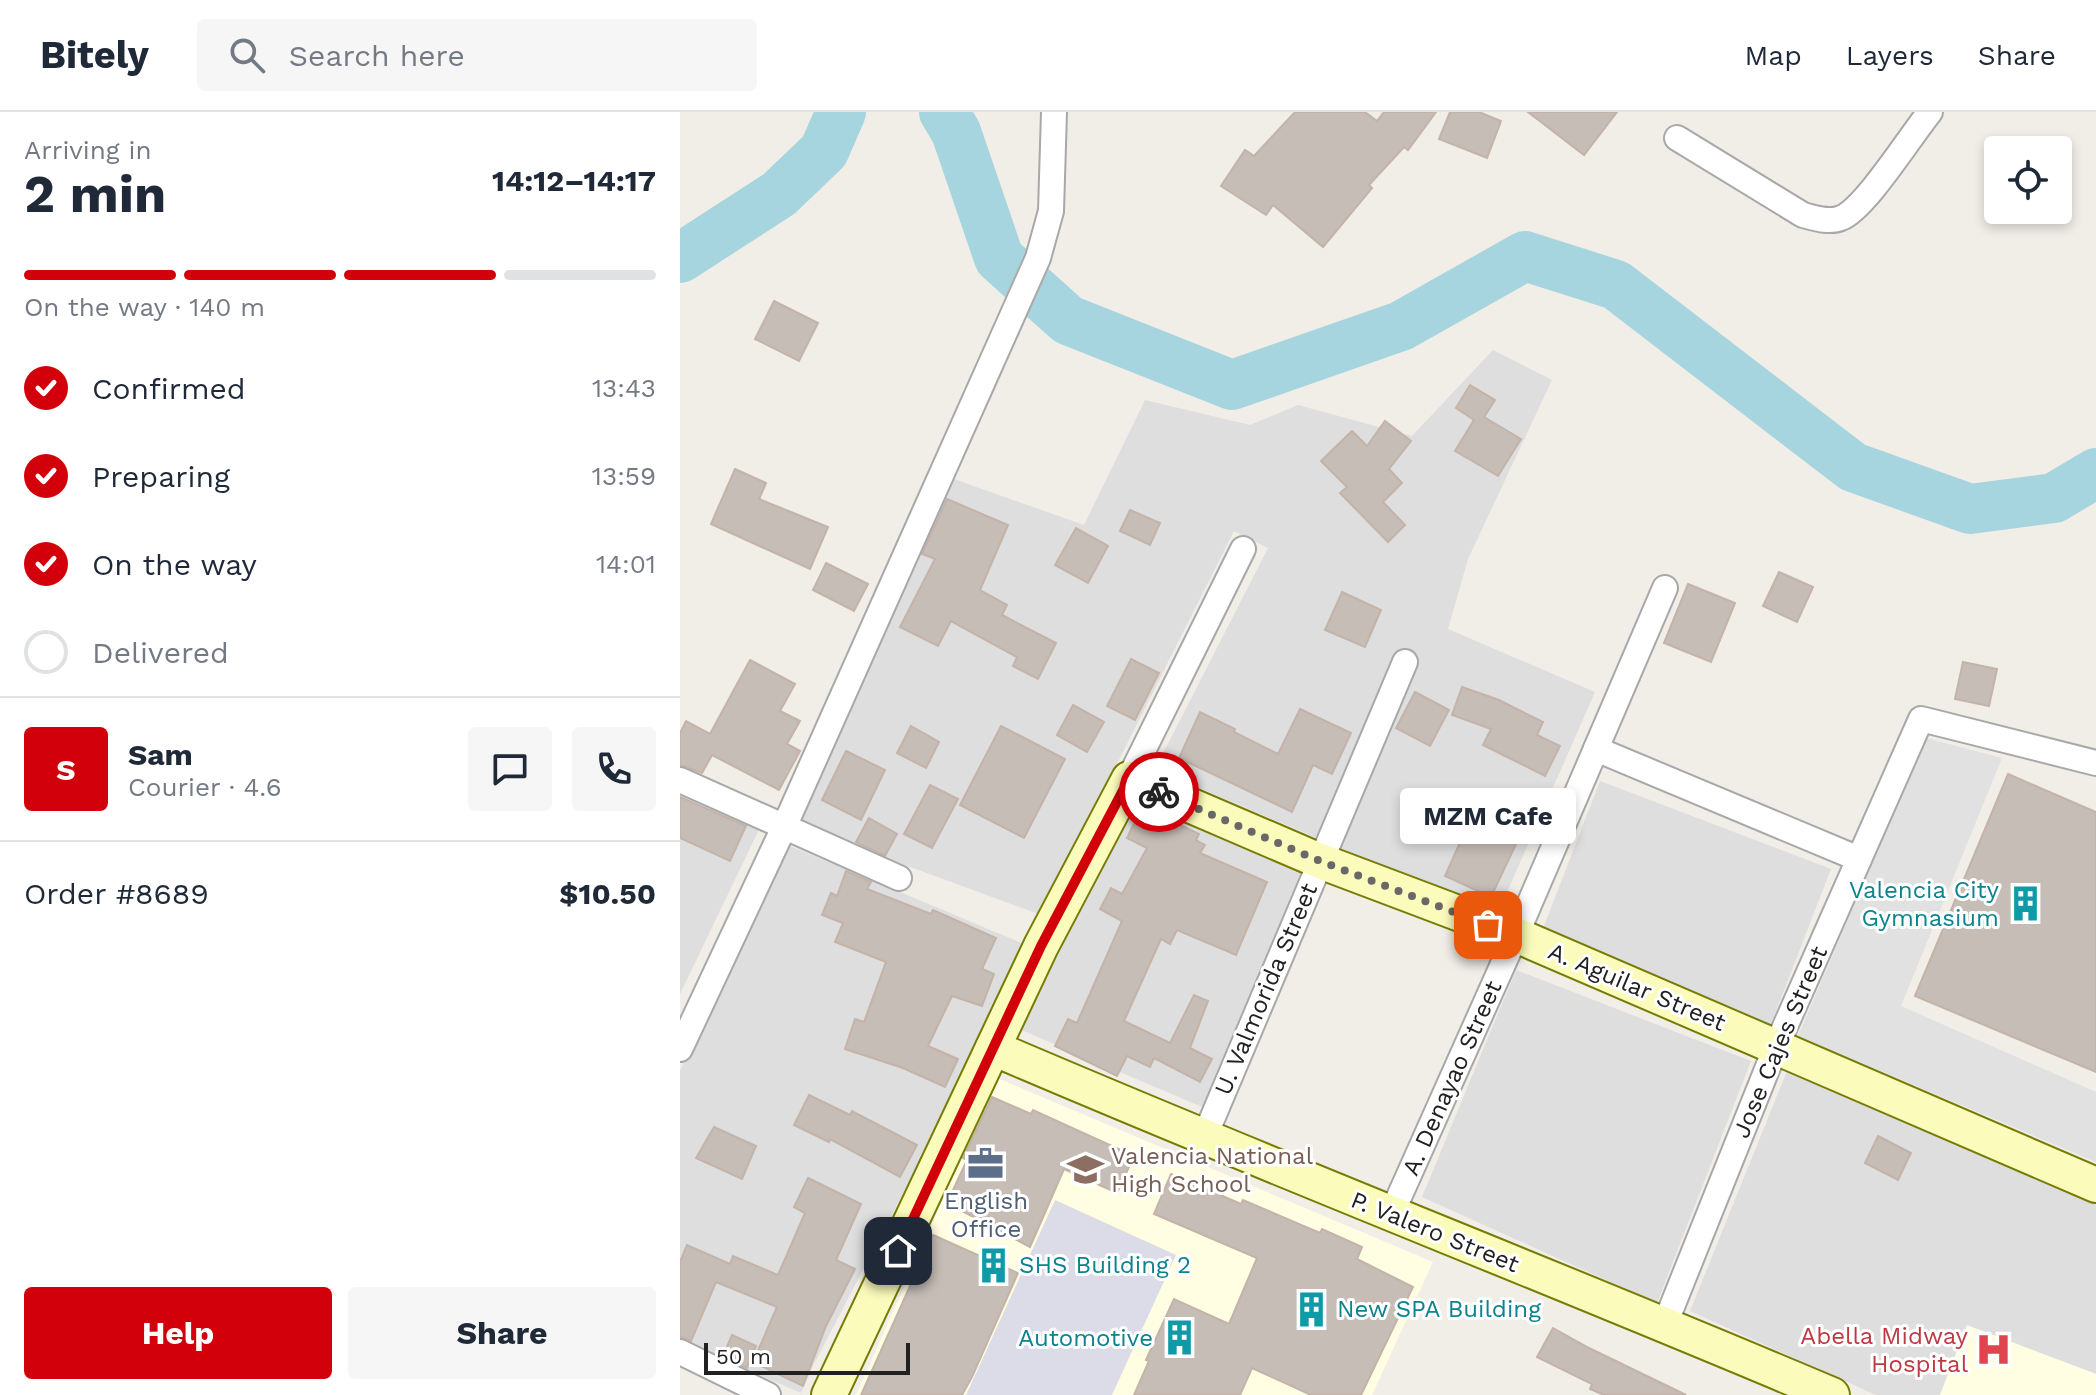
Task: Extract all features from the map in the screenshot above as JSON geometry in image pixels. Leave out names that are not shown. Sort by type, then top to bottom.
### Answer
[{"type":"street","points":[[680,1049],[785,825],[1038,258],[1051,211],[1054,112]]},
{"type":"street","points":[[1677,138],[1803,215],[1825,220],[1840,219],[1857,207],[1930,112]]},
{"type":"street","points":[[829,1395],[1041,946],[1129,779],[1243,549]]},
{"type":"street","name":"A. Denayao Street","points":[[1391,1215],[1516,935],[1665,588]]},
{"type":"street","name":"U. Valmorida Street","points":[[1204,1138],[1405,662]]},
{"type":"street","name":"Jose Cajes Street","points":[[1665,1324],[1776,1047],[1921,719],[2096,763]]},
{"type":"street","points":[[1596,749],[1859,859]]},
{"type":"street","name":"A. Aguilar Street","points":[[1129,779],[1320,861],[1516,935],[2096,1185]]},
{"type":"street","points":[[680,780],[899,878]]},
{"type":"street","name":"P. Valero Street","points":[[993,1048],[1204,1138],[1665,1324],[1832,1395]]},
{"type":"street","points":[[680,1352],[768,1395]]},
{"type":"shaded area","points":[[1493,350],[1552,380],[1468,559],[1448,629],[1595,692],[1497,915],[1155,769],[1268,548],[1234,531],[1041,915],[796,825],[951,478],[1084,525],[1145,400],[1250,425],[1298,405],[1412,436]]},
{"type":"shaded area","points":[[1926,738],[2002,758],[1901,1006],[2096,1092],[2096,1162],[1798,1036]]},
{"type":"shaded area","points":[[680,774],[767,813],[680,994]]},
{"type":"shaded area","points":[[1600,781],[1831,869],[1769,1029],[1539,939]]},
{"type":"shaded area","points":[[1138,794],[1304,868],[1207,1109],[1019,1029]]},
{"type":"shaded area","points":[[783,843],[1031,947],[801,1393],[680,1340],[680,1071]]},
{"type":"shaded area","points":[[1516,970],[1751,1061],[1657,1303],[1422,1197]]},
{"type":"shaded area","points":[[1787,1071],[2096,1205],[2096,1374],[1967,1326],[1940,1395],[1876,1395],[1690,1311]]},
{"type":"shaded area","name":"Valencia National High School","points":[[997,1078],[1433,1262],[1372,1395],[856,1395]]},
{"type":"shaded area","points":[[1055,1200],[1176,1255],[1112,1395],[966,1395]]},
{"type":"shaded area","name":"Abella Midway Hospital","points":[[1967,1325],[2096,1374],[2096,1395],[1940,1395]]},
{"type":"building","points":[[1295,112],[1365,112],[1377,121],[1384,112],[1436,112],[1408,150],[1404,147],[1369,185],[1372,188],[1323,247],[1273,205],[1266,215],[1221,186],[1245,150],[1254,156]]},
{"type":"building","points":[[1450,112],[1479,112],[1501,121],[1487,158],[1439,139]]},
{"type":"building","points":[[1528,112],[1617,112],[1584,155]]},
{"type":"building","points":[[774,301],[818,323],[799,361],[755,339]]},
{"type":"building","points":[[1470,385],[1495,400],[1484,417],[1521,439],[1498,476],[1455,451],[1474,420],[1456,408]]},
{"type":"building","points":[[1385,421],[1411,441],[1389,469],[1402,483],[1383,502],[1405,525],[1388,542],[1340,493],[1347,487],[1321,461],[1352,431],[1367,446]]},
{"type":"building","points":[[735,469],[766,483],[759,499],[828,527],[810,569],[711,524]]},
{"type":"building","points":[[947,499],[1008,525],[980,590],[1007,605],[1002,615],[1056,643],[1038,679],[1013,666],[1017,657],[951,621],[938,646],[900,627],[935,559],[922,554]]},
{"type":"building","points":[[1130,510],[1160,523],[1150,545],[1120,531]]},
{"type":"building","points":[[1076,528],[1108,546],[1088,583],[1055,565]]},
{"type":"building","points":[[826,563],[868,584],[854,611],[813,590]]},
{"type":"building","points":[[1779,572],[1813,587],[1797,622],[1763,606]]},
{"type":"building","points":[[1688,584],[1735,603],[1711,662],[1664,643]]},
{"type":"building","points":[[1342,592],[1381,610],[1365,647],[1325,630]]},
{"type":"building","points":[[1131,659],[1159,673],[1135,720],[1107,706]]},
{"type":"building","points":[[750,660],[795,684],[780,711],[800,721],[787,744],[800,751],[779,790],[712,755],[702,773],[680,765],[680,733],[686,721],[710,734]]},
{"type":"building","points":[[1963,662],[1997,669],[1989,706],[1955,699]]},
{"type":"building","points":[[1462,687],[1499,700],[1543,722],[1537,735],[1560,746],[1545,776],[1483,745],[1491,729],[1452,715]]},
{"type":"building","points":[[1415,692],[1449,710],[1430,746],[1396,728]]},
{"type":"building","points":[[1073,705],[1104,722],[1087,752],[1057,735]]},
{"type":"building","points":[[1300,709],[1351,733],[1332,774],[1313,765],[1292,812],[1179,758],[1200,712],[1278,754]]},
{"type":"building","points":[[911,726],[939,742],[926,768],[897,753]]},
{"type":"building","points":[[1001,726],[1065,759],[1024,838],[960,805]]},
{"type":"building","points":[[846,751],[885,770],[861,820],[822,800]]},
{"type":"building","name":"Valencia City Gymnasium","points":[[2008,774],[2096,812],[2096,1072],[1915,996]]},
{"type":"building","points":[[930,785],[958,799],[932,848],[904,834]]},
{"type":"building","points":[[680,797],[746,826],[730,861],[680,838]]},
{"type":"building","points":[[1142,807],[1199,834],[1196,840],[1205,845],[1200,853],[1267,882],[1236,955],[1177,930],[1170,944],[1161,939],[1124,1021],[1170,1043],[1194,995],[1208,1001],[1190,1048],[1212,1059],[1200,1082],[1154,1058],[1150,1067],[1127,1056],[1117,1076],[1055,1046],[1068,1019],[1077,1023],[1122,921],[1100,909],[1111,888],[1122,894],[1147,848],[1127,838]]},
{"type":"building","points":[[869,818],[897,834],[885,856],[856,842]]},
{"type":"building","points":[[1470,820],[1517,842],[1491,897],[1445,876]]},
{"type":"building","points":[[846,871],[871,882],[867,889],[931,914],[933,910],[996,938],[982,969],[994,974],[982,1006],[952,996],[928,1046],[958,1059],[945,1087],[903,1068],[845,1049],[855,1019],[864,1022],[886,962],[835,942],[843,923],[822,915],[831,893],[837,896]]},
{"type":"building","points":[[809,1095],[850,1115],[852,1111],[917,1145],[900,1177],[830,1139],[829,1142],[794,1125]]},
{"type":"building","points":[[992,1097],[1031,1114],[1033,1110],[1134,1156],[1117,1193],[1064,1169],[1030,1247],[947,1203],[967,1160],[963,1158]]},
{"type":"building","points":[[714,1127],[756,1146],[742,1179],[696,1158]]},
{"type":"building","points":[[1878,1136],[1911,1153],[1898,1180],[1865,1163]]},
{"type":"building","points":[[1171,1174],[1241,1204],[1243,1200],[1320,1233],[1322,1229],[1362,1247],[1357,1259],[1413,1287],[1361,1395],[1311,1395],[1252,1368],[1240,1395],[1134,1395],[1174,1299],[1229,1324],[1257,1258],[1154,1214]]},
{"type":"building","points":[[808,1178],[861,1204],[836,1260],[855,1269],[826,1326],[803,1386],[753,1362],[777,1307],[716,1282],[691,1341],[680,1337],[680,1262],[687,1245],[730,1264],[733,1256],[778,1275],[805,1213],[794,1207]]},
{"type":"building","points":[[933,1235],[1018,1273],[972,1377],[962,1395],[861,1395]]},
{"type":"building","points":[[1553,1328],[1686,1395],[1604,1395],[1590,1389],[1592,1384],[1537,1357]]},
{"type":"building","points":[[732,1335],[756,1346],[747,1368],[723,1356]]},
{"type":"waterway","points":[[680,258],[779,194],[824,151],[841,112]]},
{"type":"waterway","points":[[944,112],[956,132],[999,258],[1068,320],[1232,385],[1401,326],[1525,256],[1616,285],[1853,467],[1970,509],[2054,498],[2096,473]]},
{"type":"way so far","points":[[1159,792],[1320,861],[1488,925]]},
{"type":"place","name":"Valencia City Gymnasium","points":[[2025,904]]},
{"type":"place","name":"MZM Cafe","points":[[1488,925]]},
{"type":"place","name":"English Office","points":[[986,1164]]},
{"type":"place","name":"Valencia National High School","points":[[1085,1170]]},
{"type":"place","name":"SHS Building 2","points":[[993,1265]]},
{"type":"place","name":"New SPA Building","points":[[1311,1309]]},
{"type":"place","name":"Automotive","points":[[1179,1338]]},
{"type":"place","name":"Abella Midway Hospital","points":[[1994,1350]]},
{"type":"route","points":[[898,1251],[1041,946],[1129,779],[1159,792]]}]
